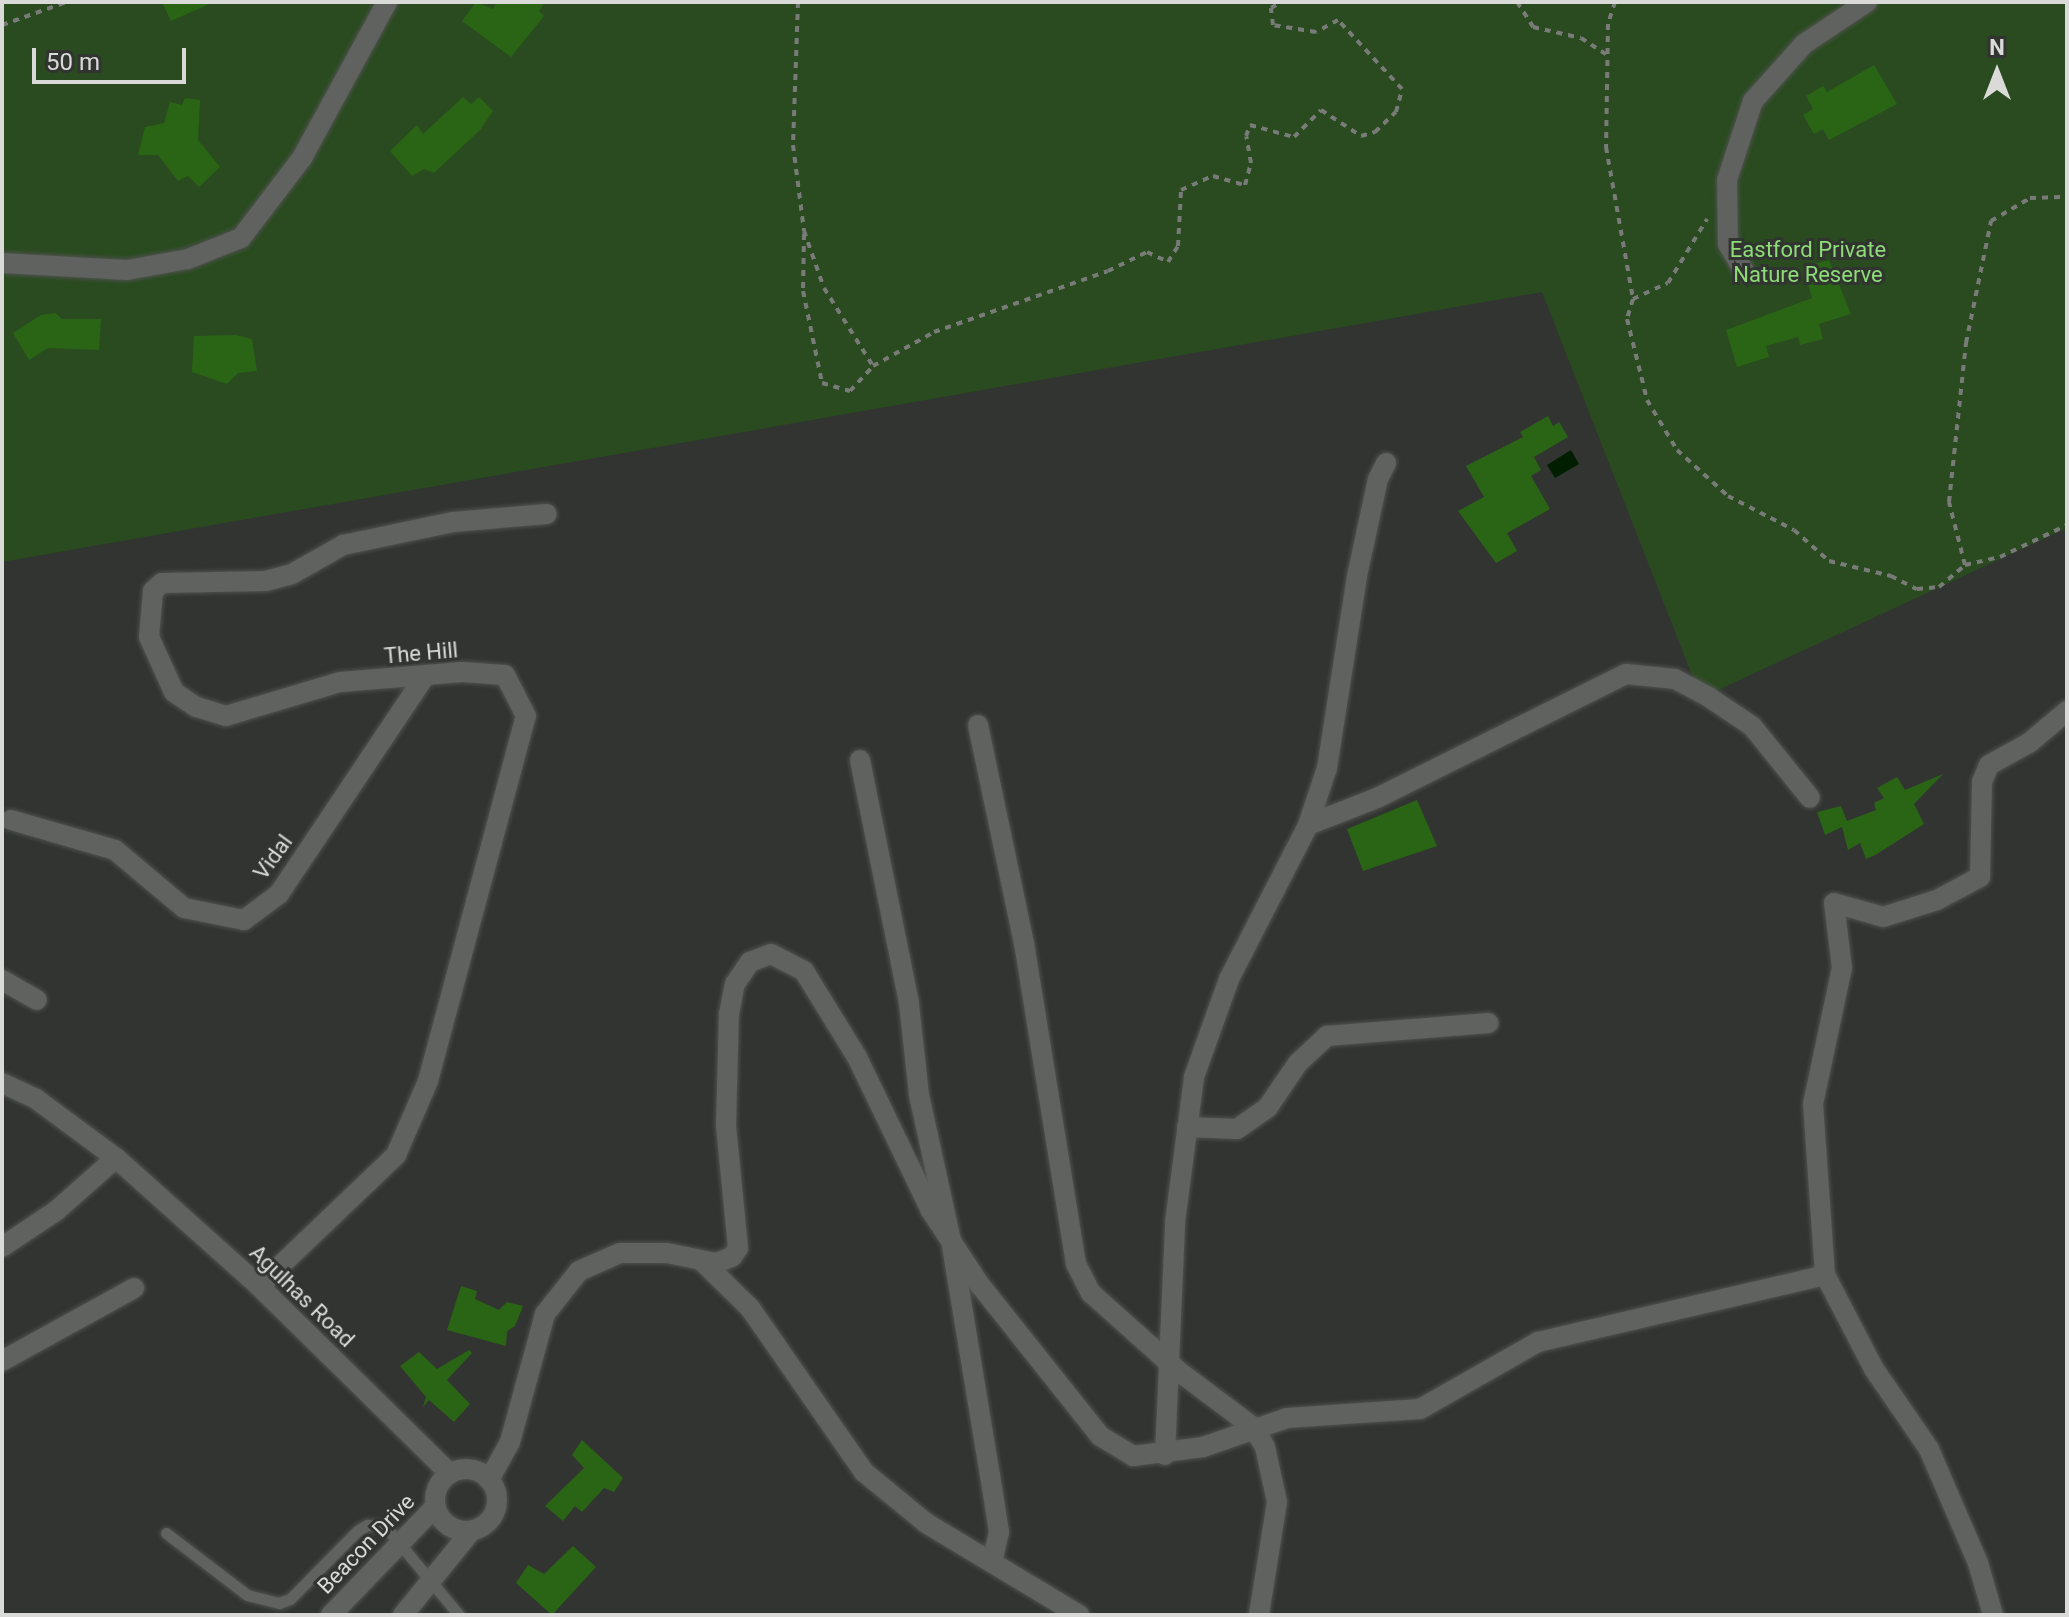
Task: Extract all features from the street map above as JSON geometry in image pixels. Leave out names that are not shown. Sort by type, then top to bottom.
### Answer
[{"type":"street","points":[[2,263],[127,270],[188,259],[241,238],[302,158],[387,2]]},
{"type":"street","points":[[1744,271],[1728,244],[1727,180],[1753,101],[1804,44],[1867,2]]},
{"type":"street","points":[[1165,1455],[1175,1222],[1194,1077],[1229,979],[1308,825],[1327,768],[1357,576],[1378,479],[1386,463]]},
{"type":"street","name":"The Hill","points":[[259,1286],[396,1155],[428,1081],[526,716],[505,675],[462,672],[423,679],[340,682],[226,716],[196,707],[174,692],[149,637],[153,591],[162,583],[266,581],[292,574],[343,545],[453,522],[547,514]]},
{"type":"street","points":[[1308,825],[1377,798],[1626,674],[1675,679],[1752,726],[1810,798]]},
{"type":"street","name":"Vidal","points":[[11,820],[115,850],[184,908],[244,920],[279,894],[423,679]]},
{"type":"street","points":[[1993,1615],[1978,1563],[1929,1449],[1874,1369],[1825,1275],[1813,1104],[1842,968],[1834,903],[1883,917],[1937,900],[1980,877],[1982,782],[1989,765],[2029,743],[2067,711]]},
{"type":"street","points":[[978,725],[1024,943],[1076,1264],[1091,1293],[1169,1363],[1253,1427],[1265,1447],[1277,1502],[1259,1615]]},
{"type":"street","points":[[860,760],[951,1240],[999,1532],[992,1562]]},
{"type":"street","points":[[403,1615],[433,1583],[472,1530],[495,1510],[489,1480],[510,1442],[545,1314],[559,1291],[579,1271],[620,1253],[667,1253],[702,1261],[732,1257],[738,1248],[726,1126],[729,1014],[735,984],[750,962],[771,954],[804,971],[857,1057],[930,1209],[951,1240],[1100,1436],[1133,1456],[1165,1455],[1203,1447],[1253,1427],[1287,1418],[1420,1409],[1538,1342],[1825,1275]]},
{"type":"street","points":[[2,980],[37,1000]]},
{"type":"street","points":[[1187,1127],[1237,1129],[1268,1107],[1298,1063],[1327,1036],[1488,1023]]},
{"type":"street","name":"Agulhas Road","points":[[2,1083],[36,1099],[116,1158],[259,1286],[450,1474]]},
{"type":"street","points":[[2,1247],[56,1211],[116,1158]]},
{"type":"street","points":[[702,1261],[750,1308],[864,1472],[926,1523],[1079,1615]]},
{"type":"street","points":[[2,1361],[134,1288]]},
{"type":"street","points":[[472,1530],[453,1528],[436,1506],[438,1488],[450,1474],[475,1470],[489,1480]]},
{"type":"street","name":"Beacon Drive","points":[[331,1615],[436,1506]]},
{"type":"lane","points":[[166,1533],[247,1595],[279,1603],[290,1599],[367,1525],[385,1526],[401,1541],[459,1615]]},
{"type":"path","points":[[2,25],[67,2]]},
{"type":"path","points":[[798,2],[793,145],[804,231],[803,291],[822,383],[850,391],[873,366],[934,332],[1147,252],[1168,262],[1178,246],[1181,190],[1213,176],[1245,185],[1251,163],[1246,136],[1250,125],[1294,137],[1321,110],[1361,136],[1375,132],[1396,112],[1402,89],[1338,20],[1316,32],[1273,25],[1271,8],[1281,2]]},
{"type":"path","points":[[1517,2],[1533,27],[1581,38],[1607,55]]},
{"type":"path","points":[[1615,2],[1607,55],[1611,195],[1633,299],[1627,319],[1647,400],[1677,450],[1728,496],[1794,530],[1829,561],[1891,576],[1917,589],[1939,587],[1965,565],[2000,557],[2067,525]]},
{"type":"path","points":[[1965,565],[1949,502],[1969,328],[1991,221],[2030,198],[2067,197]]},
{"type":"path","points":[[1633,299],[1668,283],[1710,213]]},
{"type":"path","points":[[804,231],[824,288],[873,366]]},
{"type":"green space","name":"Eastford Private Nature Reserve","points":[[2,2],[2067,2],[2067,528],[1701,698],[1542,292],[2,562]]},
{"type":"shaded area","points":[[1571,450],[1579,464],[1555,478],[1547,465]]},
{"type":"building","points":[[162,2],[214,2],[171,21]]},
{"type":"building","points":[[476,2],[493,9],[497,2],[545,2],[539,11],[544,16],[511,57],[462,21]]},
{"type":"building","points":[[1874,65],[1897,104],[1829,140],[1823,129],[1814,134],[1803,115],[1813,109],[1806,96],[1823,86],[1827,92]]},
{"type":"building","points":[[463,97],[471,104],[479,97],[493,111],[480,130],[434,173],[424,169],[412,176],[390,151],[417,125],[423,134]]},
{"type":"building","points":[[185,98],[200,100],[198,140],[220,167],[199,187],[188,176],[178,181],[158,155],[138,155],[145,127],[164,123],[170,102],[182,105]]},
{"type":"building","points":[[1829,260],[1851,314],[1819,324],[1823,339],[1800,345],[1798,337],[1766,346],[1769,357],[1737,367],[1726,330],[1812,298],[1803,267]]},
{"type":"building","points":[[55,313],[62,319],[101,319],[99,350],[48,348],[29,360],[13,333],[41,315]]},
{"type":"building","points":[[236,335],[252,339],[257,371],[238,373],[227,384],[192,372],[194,336]]},
{"type":"building","points":[[1548,416],[1553,426],[1559,422],[1568,437],[1534,457],[1541,470],[1531,476],[1550,509],[1507,533],[1517,551],[1496,563],[1458,511],[1484,497],[1466,466],[1523,437],[1520,432]]},
{"type":"building","points":[[1943,774],[1914,804],[1924,824],[1877,854],[1866,859],[1860,843],[1848,850],[1842,827],[1825,835],[1817,812],[1841,806],[1847,821],[1876,810],[1874,803],[1884,798],[1877,788],[1897,777],[1905,790]]},
{"type":"building","points":[[1417,800],[1437,846],[1363,871],[1347,829]]},
{"type":"building","points":[[461,1286],[477,1291],[475,1299],[499,1310],[507,1302],[523,1306],[515,1326],[507,1331],[506,1346],[447,1330]]},
{"type":"building","points":[[469,1350],[472,1353],[447,1380],[470,1404],[454,1422],[429,1400],[423,1407],[426,1397],[400,1366],[419,1352],[437,1369]]},
{"type":"building","points":[[582,1440],[623,1478],[614,1492],[604,1488],[582,1512],[575,1506],[563,1521],[545,1506],[584,1468],[572,1455]]},
{"type":"building","points":[[573,1546],[596,1567],[552,1615],[516,1583],[528,1565],[544,1574]]}]
